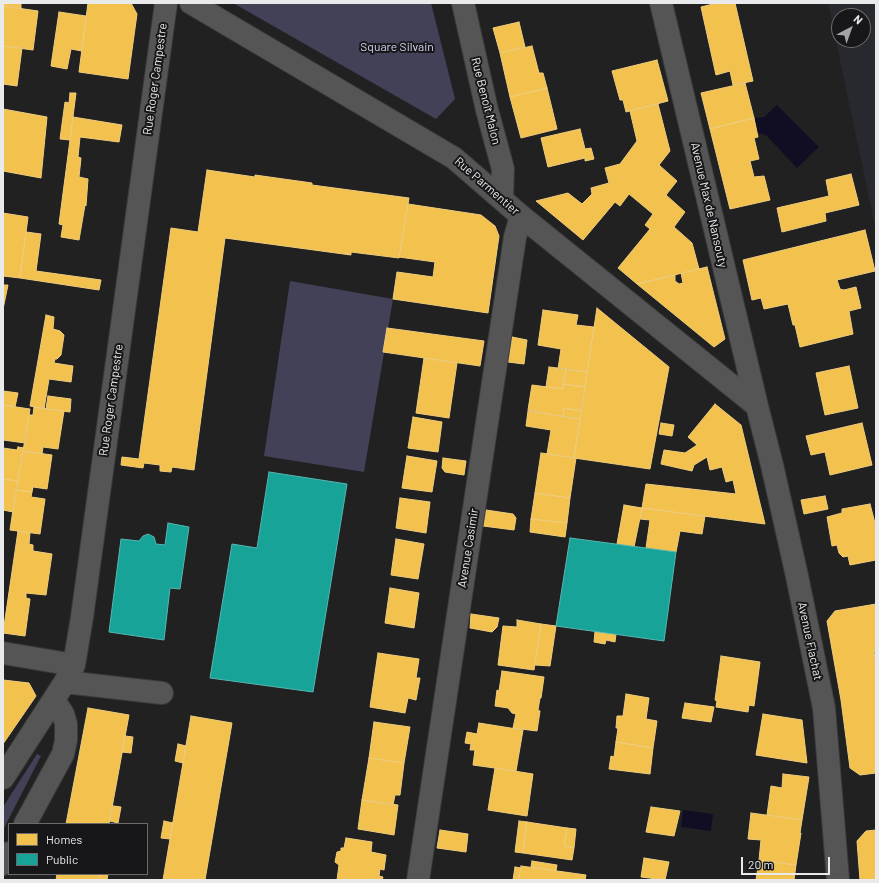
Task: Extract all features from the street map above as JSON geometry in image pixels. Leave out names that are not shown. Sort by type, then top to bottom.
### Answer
[{"type":"street","name":"Rue Roger Campestre","points":[[3,778],[64,682],[82,618],[166,3]]},
{"type":"street","name":"Rue Parmentier","points":[[191,3],[454,158],[521,216],[757,406]]},
{"type":"street","name":"Rue Benoît Malon","points":[[463,3],[487,110],[503,169],[502,199]]},
{"type":"street","name":"Avenue Max de Nansouty","points":[[661,3],[757,406]]},
{"type":"street","name":"Avenue Casimir","points":[[418,880],[515,237],[521,216]]},
{"type":"street","name":"Avenue Flachat","points":[[757,406],[797,576],[824,708],[838,880]]},
{"type":"street","points":[[3,653],[64,682],[162,693]]},
{"type":"street","points":[[26,823],[63,754],[65,747],[66,724],[63,714],[64,682]]},
{"type":"street","points":[[3,864],[8,855]]},
{"type":"shaded area","points":[[828,3],[876,3],[876,231],[837,48],[871,48],[871,8],[831,8],[831,17]]},
{"type":"shaded area","points":[[777,105],[819,147],[797,168],[766,135],[757,133],[754,118],[764,117]]},
{"type":"shaded area","points":[[683,810],[713,814],[711,831],[681,827]]},
{"type":"green space","name":"Square Silvain","points":[[233,3],[431,3],[455,99],[436,119]]},
{"type":"green space","points":[[290,281],[393,299],[364,472],[264,456]]},
{"type":"green space","points":[[37,754],[41,756],[3,830],[3,807]]},
{"type":"building: Homes","points":[[3,3],[21,3],[21,9],[3,6]]},
{"type":"building: Homes","points":[[88,3],[131,3],[137,14],[128,79],[79,72]]},
{"type":"building: Homes","points":[[717,3],[735,3],[753,81],[733,85],[730,71],[716,75],[701,7]]},
{"type":"building: Homes","points":[[3,6],[38,11],[33,50],[3,46]]},
{"type":"building: Homes","points":[[59,12],[86,16],[82,51],[71,49],[67,69],[51,66]]},
{"type":"building: Homes","points":[[519,22],[525,47],[500,53],[493,28]]},
{"type":"building: Homes","points":[[3,46],[22,48],[17,86],[3,84]]},
{"type":"building: Homes","points":[[532,46],[539,73],[543,73],[547,88],[510,97],[500,53]]},
{"type":"building: Homes","points":[[657,60],[668,101],[626,112],[623,100],[620,100],[612,71]]},
{"type":"building: Homes","points":[[745,83],[754,118],[710,129],[701,93]]},
{"type":"building: Homes","points":[[547,88],[557,129],[521,138],[510,97]]},
{"type":"building: Homes","points":[[70,93],[76,93],[70,140],[60,139],[65,102],[69,103]]},
{"type":"building: Homes","points":[[658,104],[670,151],[659,165],[677,181],[666,195],[685,212],[674,227],[692,243],[699,269],[637,284],[618,268],[650,229],[645,225],[653,214],[629,194],[620,206],[615,202],[583,240],[536,201],[568,193],[582,204],[592,194],[591,188],[609,183],[605,168],[620,164],[637,141],[630,111]]},
{"type":"building: Homes","points":[[3,109],[47,117],[41,178],[3,171]]},
{"type":"building: Homes","points":[[73,117],[122,125],[119,142],[80,137],[78,157],[81,158],[79,177],[88,179],[86,206],[85,205],[79,240],[61,237],[63,225],[59,224]]},
{"type":"building: Homes","points":[[754,118],[758,137],[754,138],[759,159],[750,161],[754,177],[764,176],[770,200],[730,209],[710,129]]},
{"type":"building: Homes","points":[[580,129],[585,149],[591,148],[594,159],[585,161],[585,158],[548,167],[541,138]]},
{"type":"building: Homes","points":[[207,170],[255,177],[255,175],[312,183],[312,185],[409,198],[399,258],[351,252],[351,255],[225,238],[194,470],[172,467],[171,472],[160,471],[160,465],[144,463],[143,468],[121,465],[122,457],[139,459],[171,228],[198,232]]},
{"type":"building: Homes","points":[[851,174],[859,205],[825,213],[826,221],[782,232],[777,208],[829,196],[826,180]]},
{"type":"building: Homes","points":[[408,204],[481,215],[495,226],[499,236],[488,313],[393,299],[397,272],[433,277],[435,262],[399,257]]},
{"type":"building: Homes","points":[[3,213],[28,217],[20,278],[3,276]]},
{"type":"building: Homes","points":[[865,230],[875,271],[837,280],[840,289],[844,290],[856,287],[861,308],[849,311],[853,334],[800,347],[788,304],[764,309],[761,298],[752,300],[743,260]]},
{"type":"building: Homes","points":[[26,232],[41,234],[36,271],[101,280],[99,290],[20,278]]},
{"type":"building: Homes","points":[[707,267],[725,339],[714,347],[637,284],[675,275],[675,281],[679,284],[683,283],[681,273]]},
{"type":"building: Homes","points":[[3,285],[8,285],[3,309]]},
{"type":"building: Homes","points":[[597,308],[669,367],[650,469],[574,458]]},
{"type":"building: Homes","points":[[543,310],[578,315],[576,325],[594,327],[587,372],[558,369],[561,349],[538,345]]},
{"type":"building: Homes","points":[[46,315],[54,317],[53,329],[60,331],[64,335],[61,355],[55,359],[54,363],[73,366],[71,382],[49,379],[44,409],[30,406]]},
{"type":"building: Homes","points":[[387,328],[484,341],[480,366],[383,352]]},
{"type":"building: Homes","points":[[512,337],[527,340],[524,364],[508,362]]},
{"type":"building: Homes","points":[[424,358],[457,363],[449,418],[416,413]]},
{"type":"building: Homes","points":[[849,366],[858,408],[825,415],[816,373]]},
{"type":"building: Homes","points":[[549,367],[566,369],[563,389],[546,387]]},
{"type":"building: Homes","points":[[566,369],[587,372],[585,387],[563,384]]},
{"type":"building: Homes","points":[[563,384],[585,387],[582,411],[564,408],[563,417],[528,410],[532,385],[563,389]]},
{"type":"building: Homes","points":[[3,391],[18,393],[15,407],[3,405]]},
{"type":"building: Homes","points":[[48,396],[71,399],[70,412],[46,409]]},
{"type":"building: Homes","points":[[715,404],[741,425],[765,524],[642,508],[646,484],[736,494],[733,480],[726,482],[722,467],[710,470],[707,457],[694,465],[692,471],[661,464],[664,450],[685,453],[697,445],[688,437]]},
{"type":"building: Homes","points":[[3,405],[30,409],[25,443],[3,440]]},
{"type":"building: Homes","points":[[34,407],[64,411],[58,449],[43,447],[42,454],[23,451],[29,415],[33,415]]},
{"type":"building: Homes","points":[[564,408],[582,411],[580,419],[563,417]]},
{"type":"building: Homes","points":[[528,411],[580,419],[574,458],[547,454],[551,430],[526,426]]},
{"type":"building: Homes","points":[[413,417],[442,422],[438,452],[408,448]]},
{"type":"building: Homes","points":[[661,423],[674,425],[672,436],[659,434]]},
{"type":"building: Homes","points":[[862,423],[872,465],[830,475],[825,452],[811,455],[806,436]]},
{"type":"building: Homes","points":[[18,447],[24,448],[18,481],[3,479],[3,448],[17,450]]},
{"type":"building: Homes","points":[[23,451],[52,455],[47,489],[33,487],[32,492],[16,490]]},
{"type":"building: Homes","points":[[541,453],[576,458],[570,498],[535,493]]},
{"type":"building: Homes","points":[[407,456],[437,461],[432,492],[402,488]]},
{"type":"building: Homes","points":[[443,458],[466,461],[464,475],[445,472],[442,468]]},
{"type":"building: Homes","points":[[3,479],[18,481],[13,512],[3,510]]},
{"type":"building: Homes","points":[[16,490],[32,492],[31,497],[45,499],[40,534],[10,530]]},
{"type":"building: Homes","points":[[535,493],[570,498],[567,523],[531,519]]},
{"type":"building: Homes","points":[[825,496],[828,509],[804,514],[801,500]]},
{"type":"building: Homes","points":[[400,498],[430,502],[426,533],[396,528]]},
{"type":"building: Homes","points":[[870,504],[876,527],[876,560],[850,565],[848,556],[843,557],[839,553],[837,545],[832,546],[827,517],[842,513],[842,509]]},
{"type":"building: Homes","points":[[624,505],[642,508],[634,547],[617,544]]},
{"type":"building: Homes","points":[[642,508],[705,516],[702,534],[680,531],[676,552],[646,548],[650,520],[640,519]]},
{"type":"building: Homes","points":[[486,510],[513,514],[516,518],[514,530],[483,526]]},
{"type":"building: Homes","points":[[531,519],[567,523],[565,537],[530,532]]},
{"type":"building: Homes","points":[[18,531],[30,533],[29,544],[33,545],[33,551],[52,554],[46,595],[26,593],[26,598],[30,599],[25,636],[3,633]]},
{"type":"building: Homes","points":[[396,539],[424,544],[418,579],[391,575]]},
{"type":"building: Homes","points":[[390,588],[419,593],[414,628],[385,623]]},
{"type":"building: Homes","points":[[876,604],[876,652],[874,652],[876,665],[876,773],[860,775],[850,768],[841,700],[827,621],[835,611]]},
{"type":"building: Homes","points":[[471,614],[499,618],[497,627],[492,632],[470,628]]},
{"type":"building: Homes","points":[[517,620],[541,624],[534,670],[498,665],[503,626],[517,627]]},
{"type":"building: Homes","points":[[541,624],[556,626],[550,666],[535,665]]},
{"type":"building: Homes","points":[[595,632],[616,634],[615,642],[606,640],[605,644],[594,642]]},
{"type":"building: Homes","points":[[378,653],[419,659],[416,678],[420,678],[416,700],[408,698],[405,713],[370,707]]},
{"type":"building: Homes","points":[[721,656],[760,662],[754,706],[749,705],[748,712],[716,707],[717,701],[715,700]]},
{"type":"building: Homes","points":[[502,671],[544,677],[538,710],[540,711],[537,731],[513,728],[516,714],[512,713],[508,708],[495,706]]},
{"type":"building: Homes","points":[[3,680],[29,683],[36,696],[3,744]]},
{"type":"building: Homes","points":[[626,694],[649,698],[646,719],[657,721],[653,748],[616,742],[618,728],[616,728],[617,716],[623,716]]},
{"type":"building: Homes","points":[[685,703],[714,707],[711,722],[682,718]]},
{"type":"building: Homes","points":[[88,708],[129,715],[109,823],[66,823]]},
{"type":"building: Homes","points":[[763,714],[802,720],[807,763],[756,755]]},
{"type":"building: Homes","points":[[191,716],[232,723],[205,880],[163,880]]},
{"type":"building: Homes","points":[[374,722],[410,727],[404,763],[369,758]]},
{"type":"building: Homes","points":[[479,723],[523,730],[516,771],[473,765],[475,750],[470,750],[471,744],[465,743],[467,732],[477,734]]},
{"type":"building: Homes","points":[[125,736],[133,737],[131,753],[122,752]]},
{"type":"building: Homes","points":[[616,742],[653,748],[650,774],[609,769],[611,756],[614,757]]},
{"type":"building: Homes","points":[[178,744],[186,746],[183,763],[175,761]]},
{"type":"building: Homes","points":[[369,758],[404,763],[400,795],[395,795],[393,805],[362,800]]},
{"type":"building: Homes","points":[[495,768],[533,774],[527,816],[488,810]]},
{"type":"building: Homes","points":[[783,774],[809,777],[802,820],[767,815],[771,786],[782,788]]},
{"type":"building: Homes","points":[[362,800],[398,805],[394,835],[358,829]]},
{"type":"building: Homes","points":[[113,806],[121,807],[118,823],[110,821]]},
{"type":"building: Homes","points":[[651,807],[680,811],[674,836],[646,832]]},
{"type":"building: Homes","points":[[751,813],[802,820],[796,865],[759,860],[761,840],[748,839]]},
{"type":"building: Homes","points":[[164,821],[173,823],[170,839],[161,838]]},
{"type":"building: Homes","points":[[519,821],[527,822],[523,853],[515,852]]},
{"type":"building: Homes","points":[[527,822],[567,828],[564,846],[574,848],[572,860],[523,853]]},
{"type":"building: Homes","points":[[567,828],[576,829],[574,848],[564,846]]},
{"type":"building: Homes","points":[[440,830],[468,834],[466,852],[437,848]]},
{"type":"building: Homes","points":[[876,830],[876,880],[860,880],[857,841],[866,831]]},
{"type":"building: Homes","points":[[346,838],[372,842],[371,852],[386,855],[384,870],[380,869],[379,876],[383,877],[382,880],[337,880],[339,865],[335,862],[337,852],[341,851],[341,848],[344,848]]},
{"type":"building: Homes","points":[[644,858],[669,862],[665,880],[641,877]]},
{"type":"building: Homes","points":[[759,860],[796,865],[794,880],[756,880]]},
{"type":"building: Homes","points":[[532,861],[557,865],[556,871],[531,867]]},
{"type":"building: Homes","points":[[521,866],[586,875],[585,880],[519,880]]},
{"type":"building: Homes","points":[[515,867],[521,868],[519,880],[513,880]]},
{"type":"building: Homes","points":[[57,875],[100,875],[99,880],[56,880]]},
{"type":"building: Homes","points":[[100,875],[108,875],[107,880],[99,880]]},
{"type":"building: Public","points":[[269,472],[347,484],[313,692],[210,678],[232,544],[257,548]]},
{"type":"building: Public","points":[[168,523],[189,527],[180,589],[170,588],[164,640],[109,632],[121,539],[139,541],[143,536],[148,534],[154,537],[156,544],[165,545]]},
{"type":"building: Public","points":[[570,538],[676,552],[664,641],[556,626]]}]
